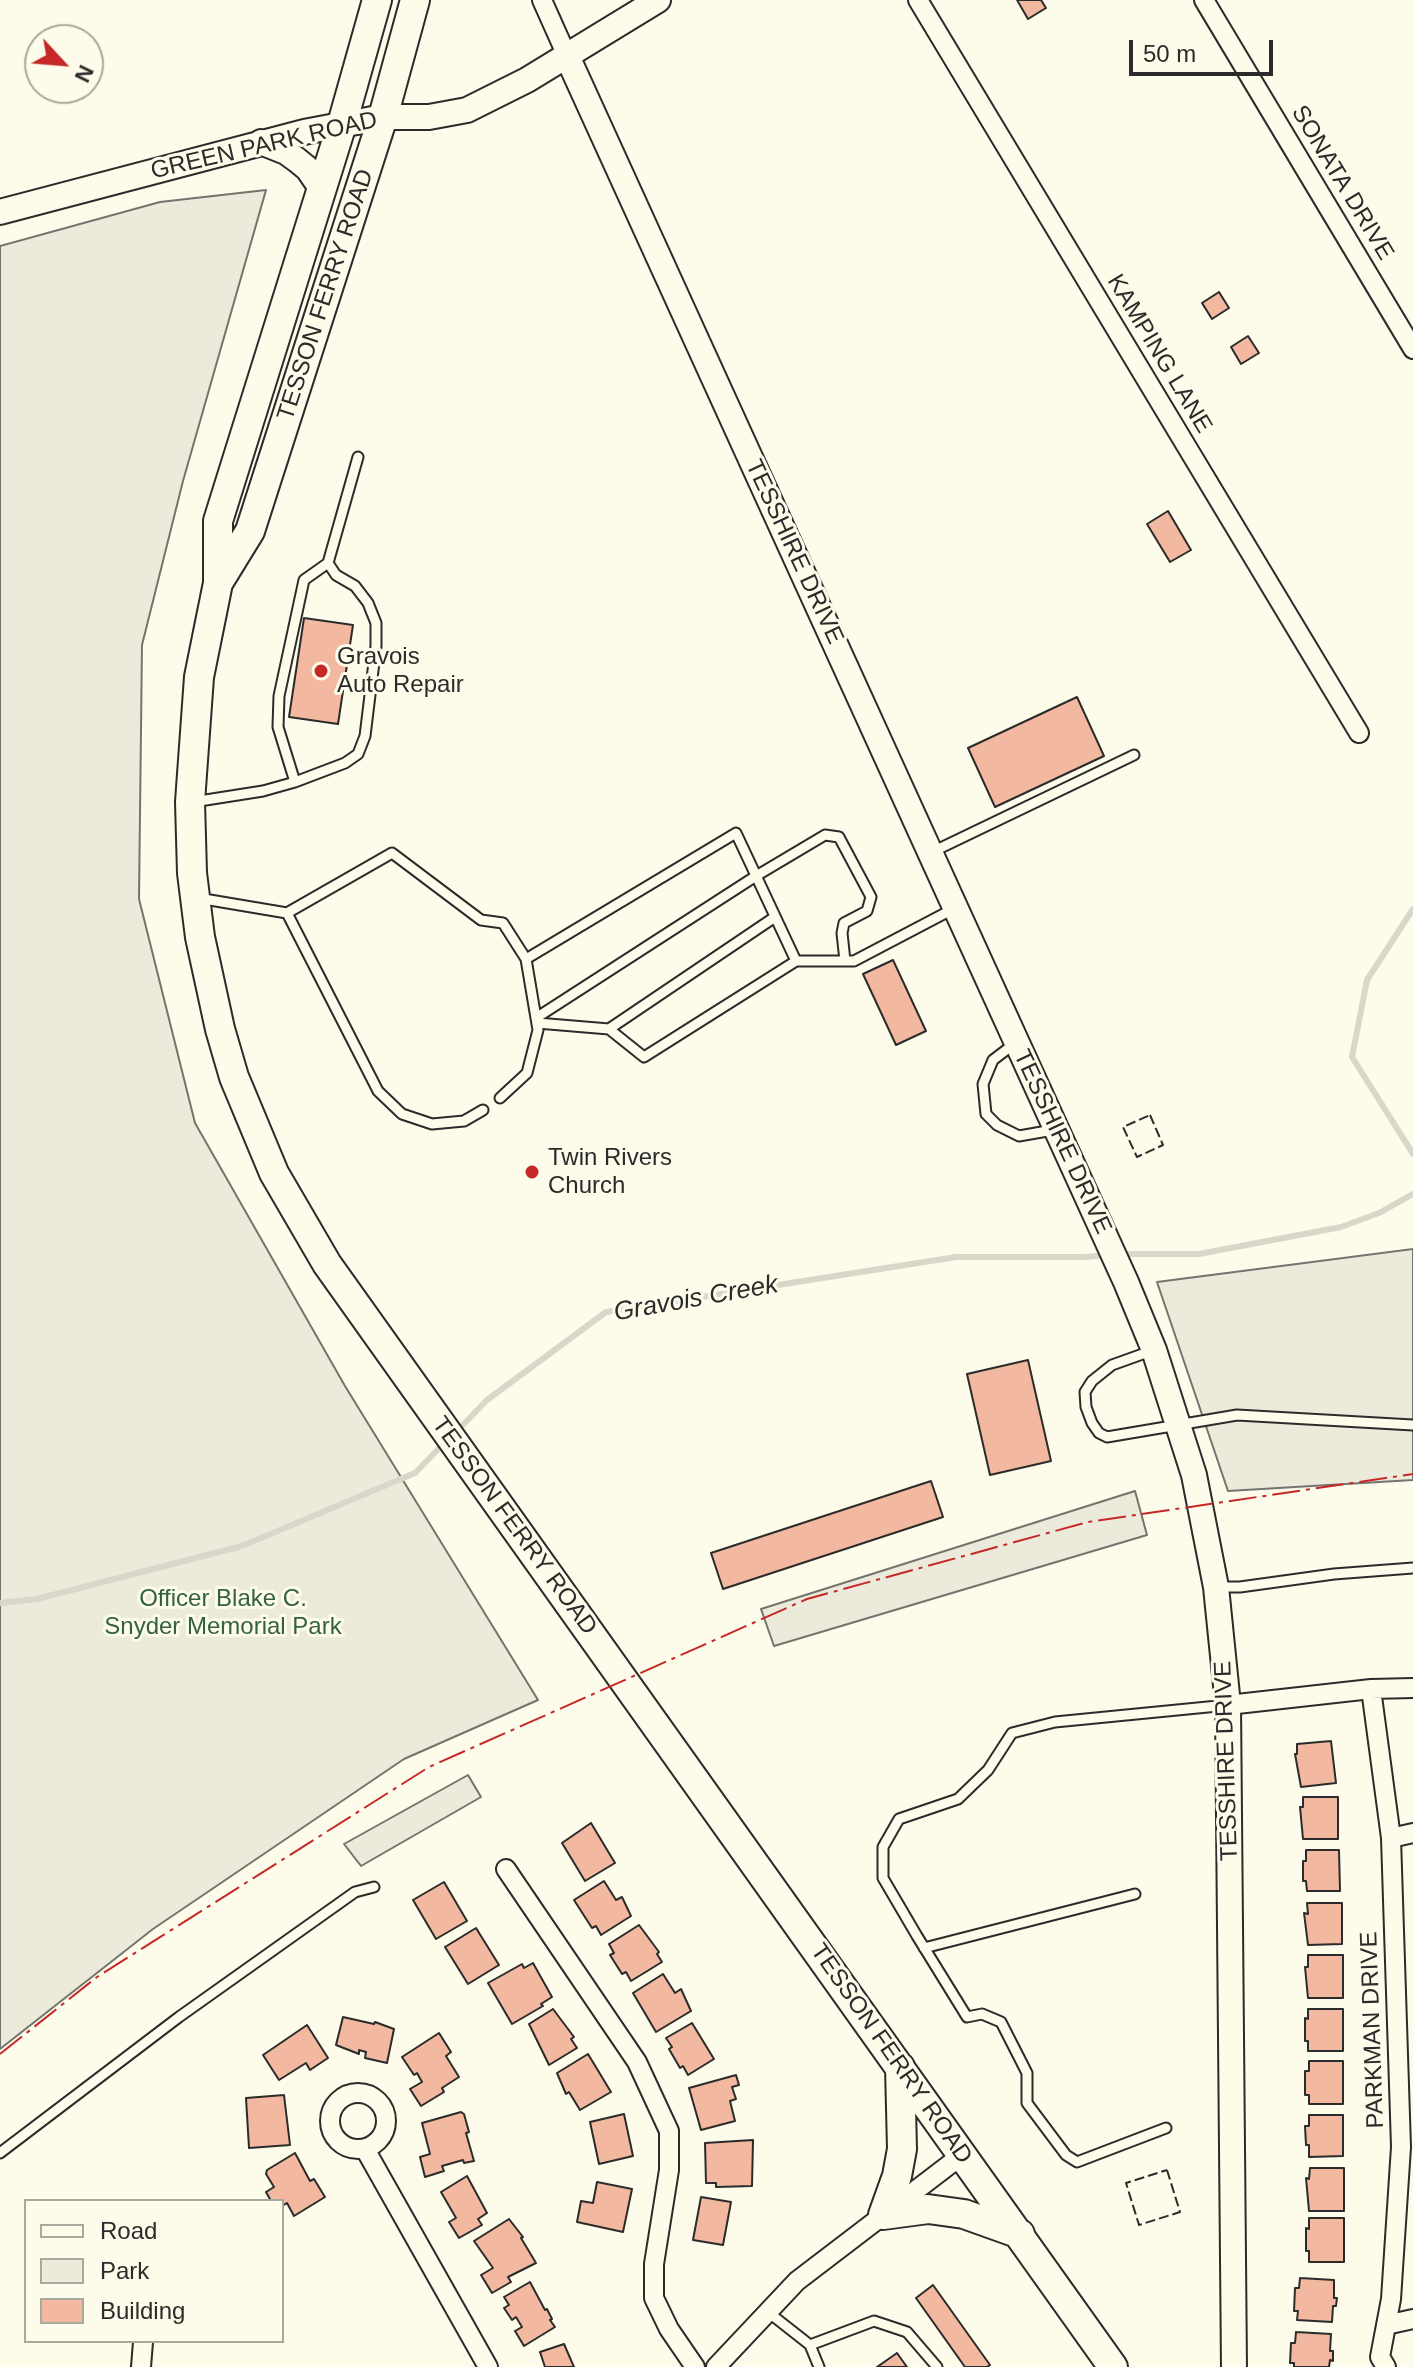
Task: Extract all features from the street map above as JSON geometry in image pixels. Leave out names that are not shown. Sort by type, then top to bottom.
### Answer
[{"type":"main road","name":"TESSON FERRY ROAD","points":[[377,0],[342,124],[218,521],[218,583],[199,677],[190,802],[195,897],[208,980],[220,1029],[249,1116],[274,1173],[297,1216],[373,1330],[1113,2367]]},
{"type":"main road","name":"TESSON FERRY ROAD","points":[[218,583],[250,531],[383,117],[415,0]]},
{"type":"main road","points":[[900,2067],[902,2149],[897,2176],[883,2215],[928,2209],[952,2213],[1020,2234]]},
{"type":"street","name":"TESSHIRE DRIVE","points":[[542,0],[1126,1282],[1180,1425],[1194,1475],[1216,1587],[1228,1705],[1234,2367]]},
{"type":"street","name":"GREEN PARK ROAD","points":[[0,212],[261,142],[342,124],[383,117],[429,117],[467,110],[504,93],[658,0]]},
{"type":"street","name":"KAMPING LANE","points":[[918,0],[1359,733]]},
{"type":"street","name":"SONATA DRIVE","points":[[1204,0],[1413,349]]},
{"type":"street","points":[[261,142],[297,160],[308,169],[321,188]]},
{"type":"street","points":[[1228,1705],[1371,1689],[1413,1688]]},
{"type":"street","name":"PARKMAN DRIVE","points":[[1371,1689],[1391,1838],[1405,2019],[1407,2146],[1391,2299],[1380,2357],[1386,2367]]},
{"type":"street","points":[[1391,1838],[1413,1833]]},
{"type":"street","points":[[506,1869],[637,2062],[669,2131],[669,2170],[654,2264],[654,2298],[669,2329],[695,2367]]},
{"type":"street","points":[[365,2149],[488,2367]]},
{"type":"street","points":[[716,2367],[797,2281],[962,2155]]},
{"type":"street","points":[[1386,2325],[1413,2319]]},
{"type":"street","points":[[141,2367],[144,2343]]},
{"type":"lane","points":[[295,782],[278,727],[279,696],[304,580],[328,563],[358,457]]},
{"type":"lane","points":[[190,802],[263,791],[295,782],[345,763],[358,754],[365,736],[376,623],[362,594],[336,575],[328,563]]},
{"type":"lane","points":[[930,853],[1134,755]]},
{"type":"lane","points":[[526,959],[736,833],[796,961]]},
{"type":"lane","points":[[537,1024],[756,876],[825,835],[839,837],[871,897],[867,911],[844,923],[845,961]]},
{"type":"lane","points":[[195,897],[287,913],[392,853],[481,920],[503,923],[526,959],[537,1024],[527,1073],[500,1098]]},
{"type":"lane","points":[[537,1024],[609,1029],[644,1057],[796,961],[854,961],[955,908]]},
{"type":"lane","points":[[287,913],[378,1091],[402,1114],[432,1124],[464,1121],[483,1110]]},
{"type":"lane","points":[[609,1029],[775,917]]},
{"type":"lane","points":[[1016,1043],[993,1060],[983,1084],[986,1114],[997,1125],[1019,1136],[1056,1129]]},
{"type":"lane","points":[[1154,1350],[1112,1365],[1099,1373],[1085,1392],[1086,1407],[1099,1433],[1107,1437],[1237,1415],[1413,1425]]},
{"type":"lane","points":[[1216,1587],[1413,1568]]},
{"type":"lane","points":[[1166,2128],[1077,2162],[1066,2155],[1027,2103],[1027,2073],[1001,2022],[982,2014],[967,2017],[924,1948],[883,1878],[883,1847],[899,1819],[958,1799],[988,1770],[1012,1733],[1055,1722],[1228,1705]]},
{"type":"lane","points":[[0,2153],[179,2017],[355,1892],[374,1887]]},
{"type":"lane","points":[[924,1948],[1135,1894]]},
{"type":"lane","points":[[768,2312],[810,2345],[819,2367]]},
{"type":"lane","points":[[810,2345],[874,2321],[907,2332],[937,2367]]},
{"type":"green space","name":"Officer Blake C. Snyder Memorial Park","points":[[266,190],[183,481],[142,645],[139,899],[195,1123],[345,1386],[538,1700],[404,1759],[153,1929],[0,2049],[0,246],[160,202]]},
{"type":"green space","points":[[1413,1249],[1413,1480],[1228,1491],[1157,1282]]},
{"type":"shaded area","points":[[1135,1491],[1147,1535],[774,1646],[761,1609]]},
{"type":"shaded area","points":[[468,1775],[481,1797],[361,1866],[344,1844]]},
{"type":"building","points":[[1017,0],[1041,0],[1046,8],[1028,19]]},
{"type":"building","points":[[1219,292],[1229,308],[1212,319],[1202,303]]},
{"type":"building","points":[[1248,336],[1259,353],[1241,364],[1231,347]]},
{"type":"building","points":[[1168,511],[1191,550],[1170,562],[1147,524]]},
{"type":"building","name":"Gravois Auto Repair","points":[[304,618],[353,625],[338,724],[289,717]]},
{"type":"building","points":[[1077,697],[1104,756],[995,807],[968,748]]},
{"type":"building","points":[[893,960],[926,1031],[896,1045],[863,974]]},
{"type":"building","points":[[1028,1360],[1051,1461],[990,1475],[967,1374]]},
{"type":"building","points":[[931,1481],[943,1517],[723,1589],[711,1553]]},
{"type":"building","points":[[1331,1741],[1336,1783],[1301,1787],[1295,1754],[1297,1744]]},
{"type":"building","points":[[1303,1797],[1338,1797],[1338,1839],[1303,1839],[1300,1807],[1303,1807]]},
{"type":"building","points":[[591,1823],[615,1863],[585,1881],[562,1843]]},
{"type":"building","points":[[1306,1850],[1339,1850],[1340,1891],[1307,1891],[1306,1881],[1303,1881]]},
{"type":"building","points":[[604,1881],[616,1900],[622,1897],[631,1916],[601,1935],[596,1926],[592,1928],[574,1900]]},
{"type":"building","points":[[444,1882],[467,1921],[436,1939],[413,1900]]},
{"type":"building","points":[[1307,1903],[1342,1903],[1342,1944],[1308,1945],[1304,1913],[1308,1914]]},
{"type":"building","points":[[639,1925],[659,1952],[657,1954],[662,1962],[631,1981],[626,1972],[622,1974],[610,1955],[614,1953],[609,1944]]},
{"type":"building","points":[[476,1928],[499,1965],[468,1984],[445,1947]]},
{"type":"building","points":[[1308,1955],[1343,1955],[1343,1998],[1308,1998],[1305,1967],[1308,1967]]},
{"type":"building","points":[[533,1963],[552,1997],[541,2004],[543,2006],[512,2024],[488,1983],[522,1964],[524,1968]]},
{"type":"building","points":[[663,1974],[675,1993],[681,1989],[691,2011],[656,2032],[633,1993]]},
{"type":"building","points":[[553,2009],[574,2037],[571,2039],[577,2048],[549,2065],[529,2024]]},
{"type":"building","points":[[1308,2009],[1343,2009],[1343,2051],[1308,2051],[1305,2018],[1308,2019]]},
{"type":"building","points":[[343,2017],[375,2022],[394,2029],[387,2063],[365,2058],[366,2052],[359,2050],[359,2054],[336,2045]]},
{"type":"building","points":[[692,2023],[714,2059],[688,2075],[683,2066],[680,2068],[666,2038]]},
{"type":"building","points":[[307,2025],[328,2058],[310,2070],[306,2063],[279,2080],[263,2055]]},
{"type":"building","points":[[439,2033],[451,2052],[446,2056],[459,2077],[442,2088],[444,2092],[421,2106],[410,2089],[422,2082],[402,2057]]},
{"type":"building","points":[[588,2054],[611,2092],[580,2110],[569,2092],[566,2094],[557,2073]]},
{"type":"building","points":[[1309,2061],[1343,2061],[1343,2104],[1309,2104],[1309,2095],[1305,2095],[1305,2071],[1309,2071]]},
{"type":"building","points":[[736,2075],[739,2085],[732,2087],[736,2099],[730,2101],[735,2121],[701,2130],[689,2088]]},
{"type":"building","points":[[284,2095],[290,2145],[249,2148],[246,2098]]},
{"type":"building","points":[[461,2112],[469,2132],[466,2133],[474,2161],[464,2163],[463,2160],[442,2166],[444,2171],[425,2177],[420,2157],[430,2154],[422,2123]]},
{"type":"building","points":[[624,2114],[633,2156],[599,2164],[590,2122]]},
{"type":"building","points":[[1309,2115],[1343,2115],[1343,2156],[1309,2157],[1305,2126],[1309,2126]]},
{"type":"building","points":[[753,2140],[752,2186],[716,2187],[716,2183],[706,2183],[705,2143]]},
{"type":"building","points":[[295,2153],[310,2181],[314,2179],[325,2197],[294,2216],[287,2203],[284,2205],[284,2199],[270,2199],[266,2192],[274,2187],[266,2174],[267,2170]]},
{"type":"building","points":[[1310,2168],[1344,2168],[1344,2211],[1309,2211],[1306,2178],[1309,2179]]},
{"type":"building","points":[[467,2176],[487,2213],[478,2219],[482,2225],[459,2238],[449,2222],[456,2218],[441,2192]]},
{"type":"building","points":[[597,2182],[632,2189],[623,2232],[577,2222],[581,2201],[593,2203]]},
{"type":"building","points":[[701,2197],[731,2202],[723,2245],[693,2240]]},
{"type":"building","points":[[1309,2218],[1344,2218],[1344,2262],[1309,2262],[1306,2228],[1309,2229]]},
{"type":"building","points":[[509,2219],[523,2237],[536,2263],[508,2277],[511,2282],[492,2293],[481,2275],[493,2268],[474,2241]]},
{"type":"building","points":[[1300,2278],[1334,2280],[1334,2298],[1337,2298],[1332,2322],[1297,2320],[1298,2311],[1294,2311],[1295,2288],[1299,2288]]},
{"type":"building","points":[[530,2282],[555,2327],[524,2346],[515,2331],[522,2327],[516,2317],[512,2320],[504,2308],[509,2305],[504,2297]]},
{"type":"building","points":[[933,2285],[990,2365],[965,2367],[916,2298]]},
{"type":"building","points":[[1296,2332],[1331,2334],[1333,2361],[1330,2360],[1329,2367],[1294,2367],[1294,2363],[1290,2363],[1291,2343],[1295,2343]]},
{"type":"building","points":[[564,2344],[574,2367],[545,2367],[540,2352]]},
{"type":"building","points":[[897,2353],[907,2367],[877,2367]]},
{"type":"waterway","points":[[1413,909],[1367,980],[1352,1057],[1413,1154]]},
{"type":"waterway","name":"Gravois Creek","points":[[1119,1254],[1199,1254],[1341,1227],[1379,1213],[1413,1194]]},
{"type":"waterway","name":"Gravois Creek","points":[[457,1431],[487,1400],[606,1312],[956,1257],[1108,1255]]},
{"type":"waterway","name":"Gravois Creek","points":[[0,1603],[37,1599],[242,1546],[415,1473],[446,1441]]},
{"type":"fence","points":[[1150,1115],[1163,1145],[1137,1157],[1123,1127],[1150,1115]]},
{"type":"fence","points":[[1167,2170],[1180,2212],[1139,2225],[1126,2183],[1167,2170]]},
{"type":"power","points":[[0,2054],[97,1977],[429,1767],[807,1599],[1088,1522],[1413,1474]]},
{"type":"place","name":"Gravois Auto Repair","points":[[321,671]]},
{"type":"place","name":"Twin Rivers Church","points":[[532,1172]]}]
